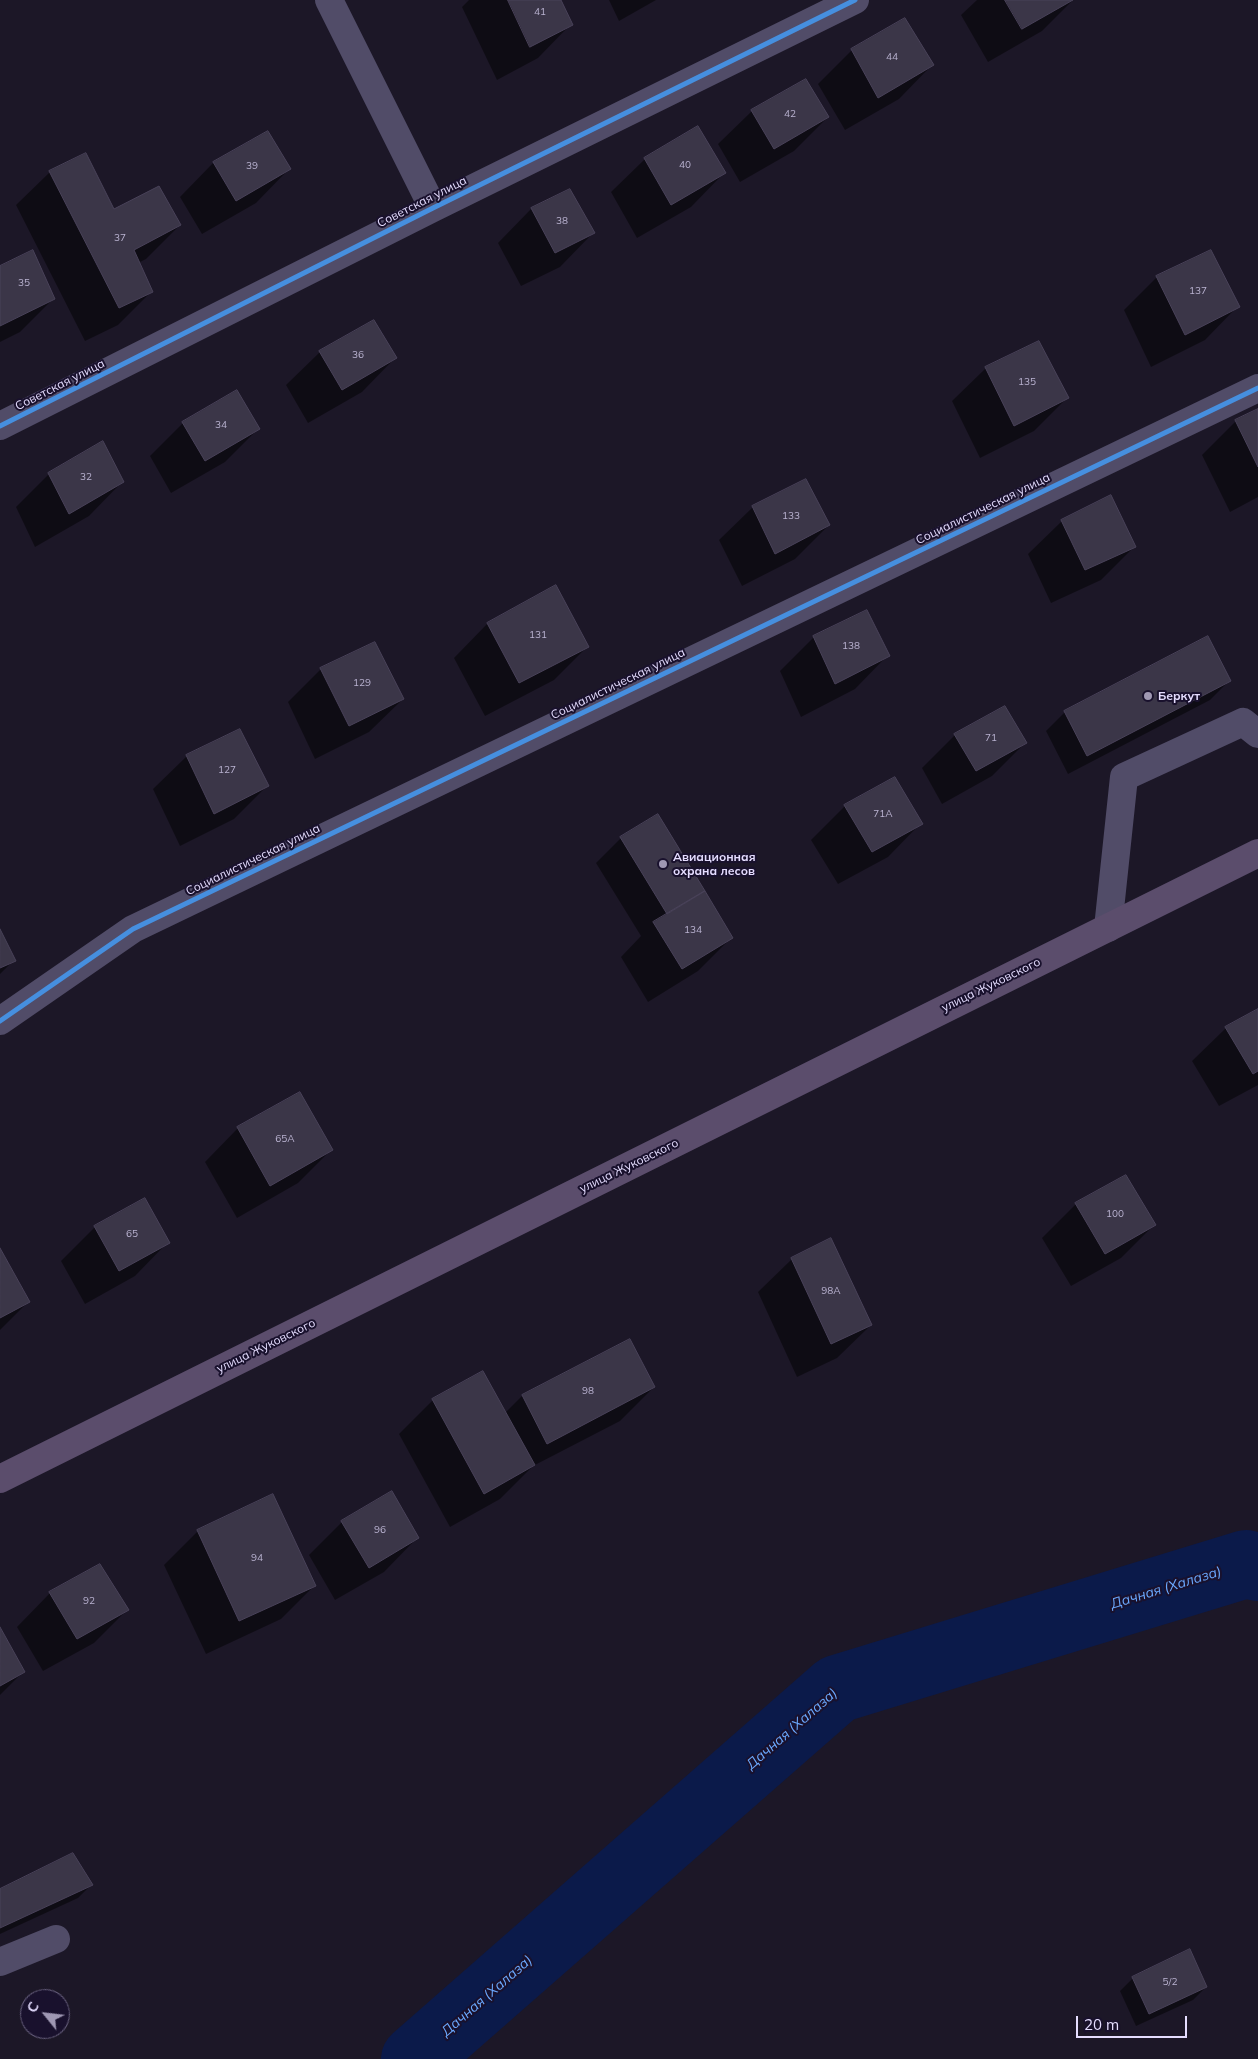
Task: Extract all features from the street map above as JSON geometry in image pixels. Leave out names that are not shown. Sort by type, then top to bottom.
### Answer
[{"type":"main road","name":"улица Жуковского","points":[[0,1479],[1258,854]]},
{"type":"street","points":[[329,0],[433,208]]},
{"type":"street","name":"Советская улица","points":[[0,426],[433,208],[855,0]]},
{"type":"street","name":"Социалистическая улица","points":[[0,1021],[132,929],[1258,388]]},
{"type":"street","points":[[1108,928],[1124,778],[1243,722],[1258,734]]},
{"type":"street","points":[[0,1962],[56,1939]]},
{"type":"building","points":[[508,0],[561,0],[573,25],[530,47]]},
{"type":"building","points":[[1005,0],[1073,0],[1022,29]]},
{"type":"building","points":[[905,18],[934,65],[878,98],[851,49]]},
{"type":"building","points":[[806,79],[829,117],[774,149],[751,110]]},
{"type":"building","points":[[698,126],[726,173],[671,205],[644,158]]},
{"type":"building","points":[[268,131],[291,169],[236,201],[213,162]]},
{"type":"building","points":[[86,153],[114,209],[159,186],[181,225],[134,250],[153,292],[119,308],[49,171]]},
{"type":"building","points":[[570,189],[595,233],[555,253],[531,208]]},
{"type":"building","points":[[33,250],[55,299],[0,326],[0,266]]},
{"type":"building","points":[[1211,250],[1240,307],[1185,335],[1156,276]]},
{"type":"building","points":[[374,320],[397,358],[342,390],[319,351]]},
{"type":"building","points":[[1039,341],[1069,398],[1014,426],[985,367]]},
{"type":"building","points":[[237,390],[260,429],[205,461],[182,422]]},
{"type":"building","points":[[1258,409],[1258,467],[1235,420]]},
{"type":"building","points":[[103,441],[124,482],[69,514],[48,473]]},
{"type":"building","points":[[806,479],[830,525],[775,554],[752,506]]},
{"type":"building","points":[[1111,495],[1136,547],[1085,570],[1061,520]]},
{"type":"building","points":[[556,585],[589,647],[519,683],[487,623]]},
{"type":"building","points":[[867,610],[890,656],[835,684],[813,636]]},
{"type":"building","name":"Беркут","points":[[1208,636],[1231,681],[1087,756],[1064,711]]},
{"type":"building","points":[[375,642],[404,699],[349,726],[320,668]]},
{"type":"building","points":[[1005,706],[1027,743],[976,771],[954,734]]},
{"type":"building","points":[[240,729],[269,786],[214,814],[186,755]]},
{"type":"building","points":[[895,777],[923,824],[872,852],[844,805]]},
{"type":"building","name":"Авиационная охрана лесов","points":[[658,814],[705,891],[667,914],[620,837]]},
{"type":"building","points":[[705,891],[733,938],[682,969],[653,922]]},
{"type":"building","points":[[0,929],[16,961],[0,968]]},
{"type":"building","points":[[1258,1009],[1258,1071],[1253,1074],[1225,1027]]},
{"type":"building","points":[[300,1092],[333,1150],[270,1186],[237,1127]]},
{"type":"building","points":[[1126,1175],[1156,1225],[1105,1254],[1075,1203]]},
{"type":"building","points":[[145,1198],[170,1243],[119,1271],[94,1226]]},
{"type":"building","points":[[831,1238],[872,1325],[831,1344],[791,1258]]},
{"type":"building","points":[[0,1248],[30,1302],[0,1318]]},
{"type":"building","points":[[630,1339],[655,1387],[547,1444],[522,1395]]},
{"type":"building","points":[[483,1371],[535,1465],[484,1494],[432,1399]]},
{"type":"building","points":[[392,1491],[419,1538],[369,1568],[341,1521]]},
{"type":"building","points":[[273,1494],[316,1586],[239,1621],[197,1530]]},
{"type":"building","points":[[100,1564],[129,1610],[77,1639],[49,1592]]},
{"type":"building","points":[[0,1627],[25,1672],[0,1686]]},
{"type":"building","points":[[73,1853],[93,1885],[0,1928],[0,1889]]},
{"type":"building","points":[[1190,1949],[1207,1987],[1149,2014],[1132,1977]]},
{"type":"waterway","name":"Дачная (Халаза)","points":[[415,2059],[837,1689],[1246,1564],[1258,1567]]},
{"type":"cycle path","points":[[0,426],[433,208],[855,0]]},
{"type":"cycle path","points":[[0,1021],[133,929],[1258,388]]},
{"type":"place","name":"Беркут","points":[[1148,696]]},
{"type":"place","name":"Авиационная охрана лесов","points":[[663,864]]}]
